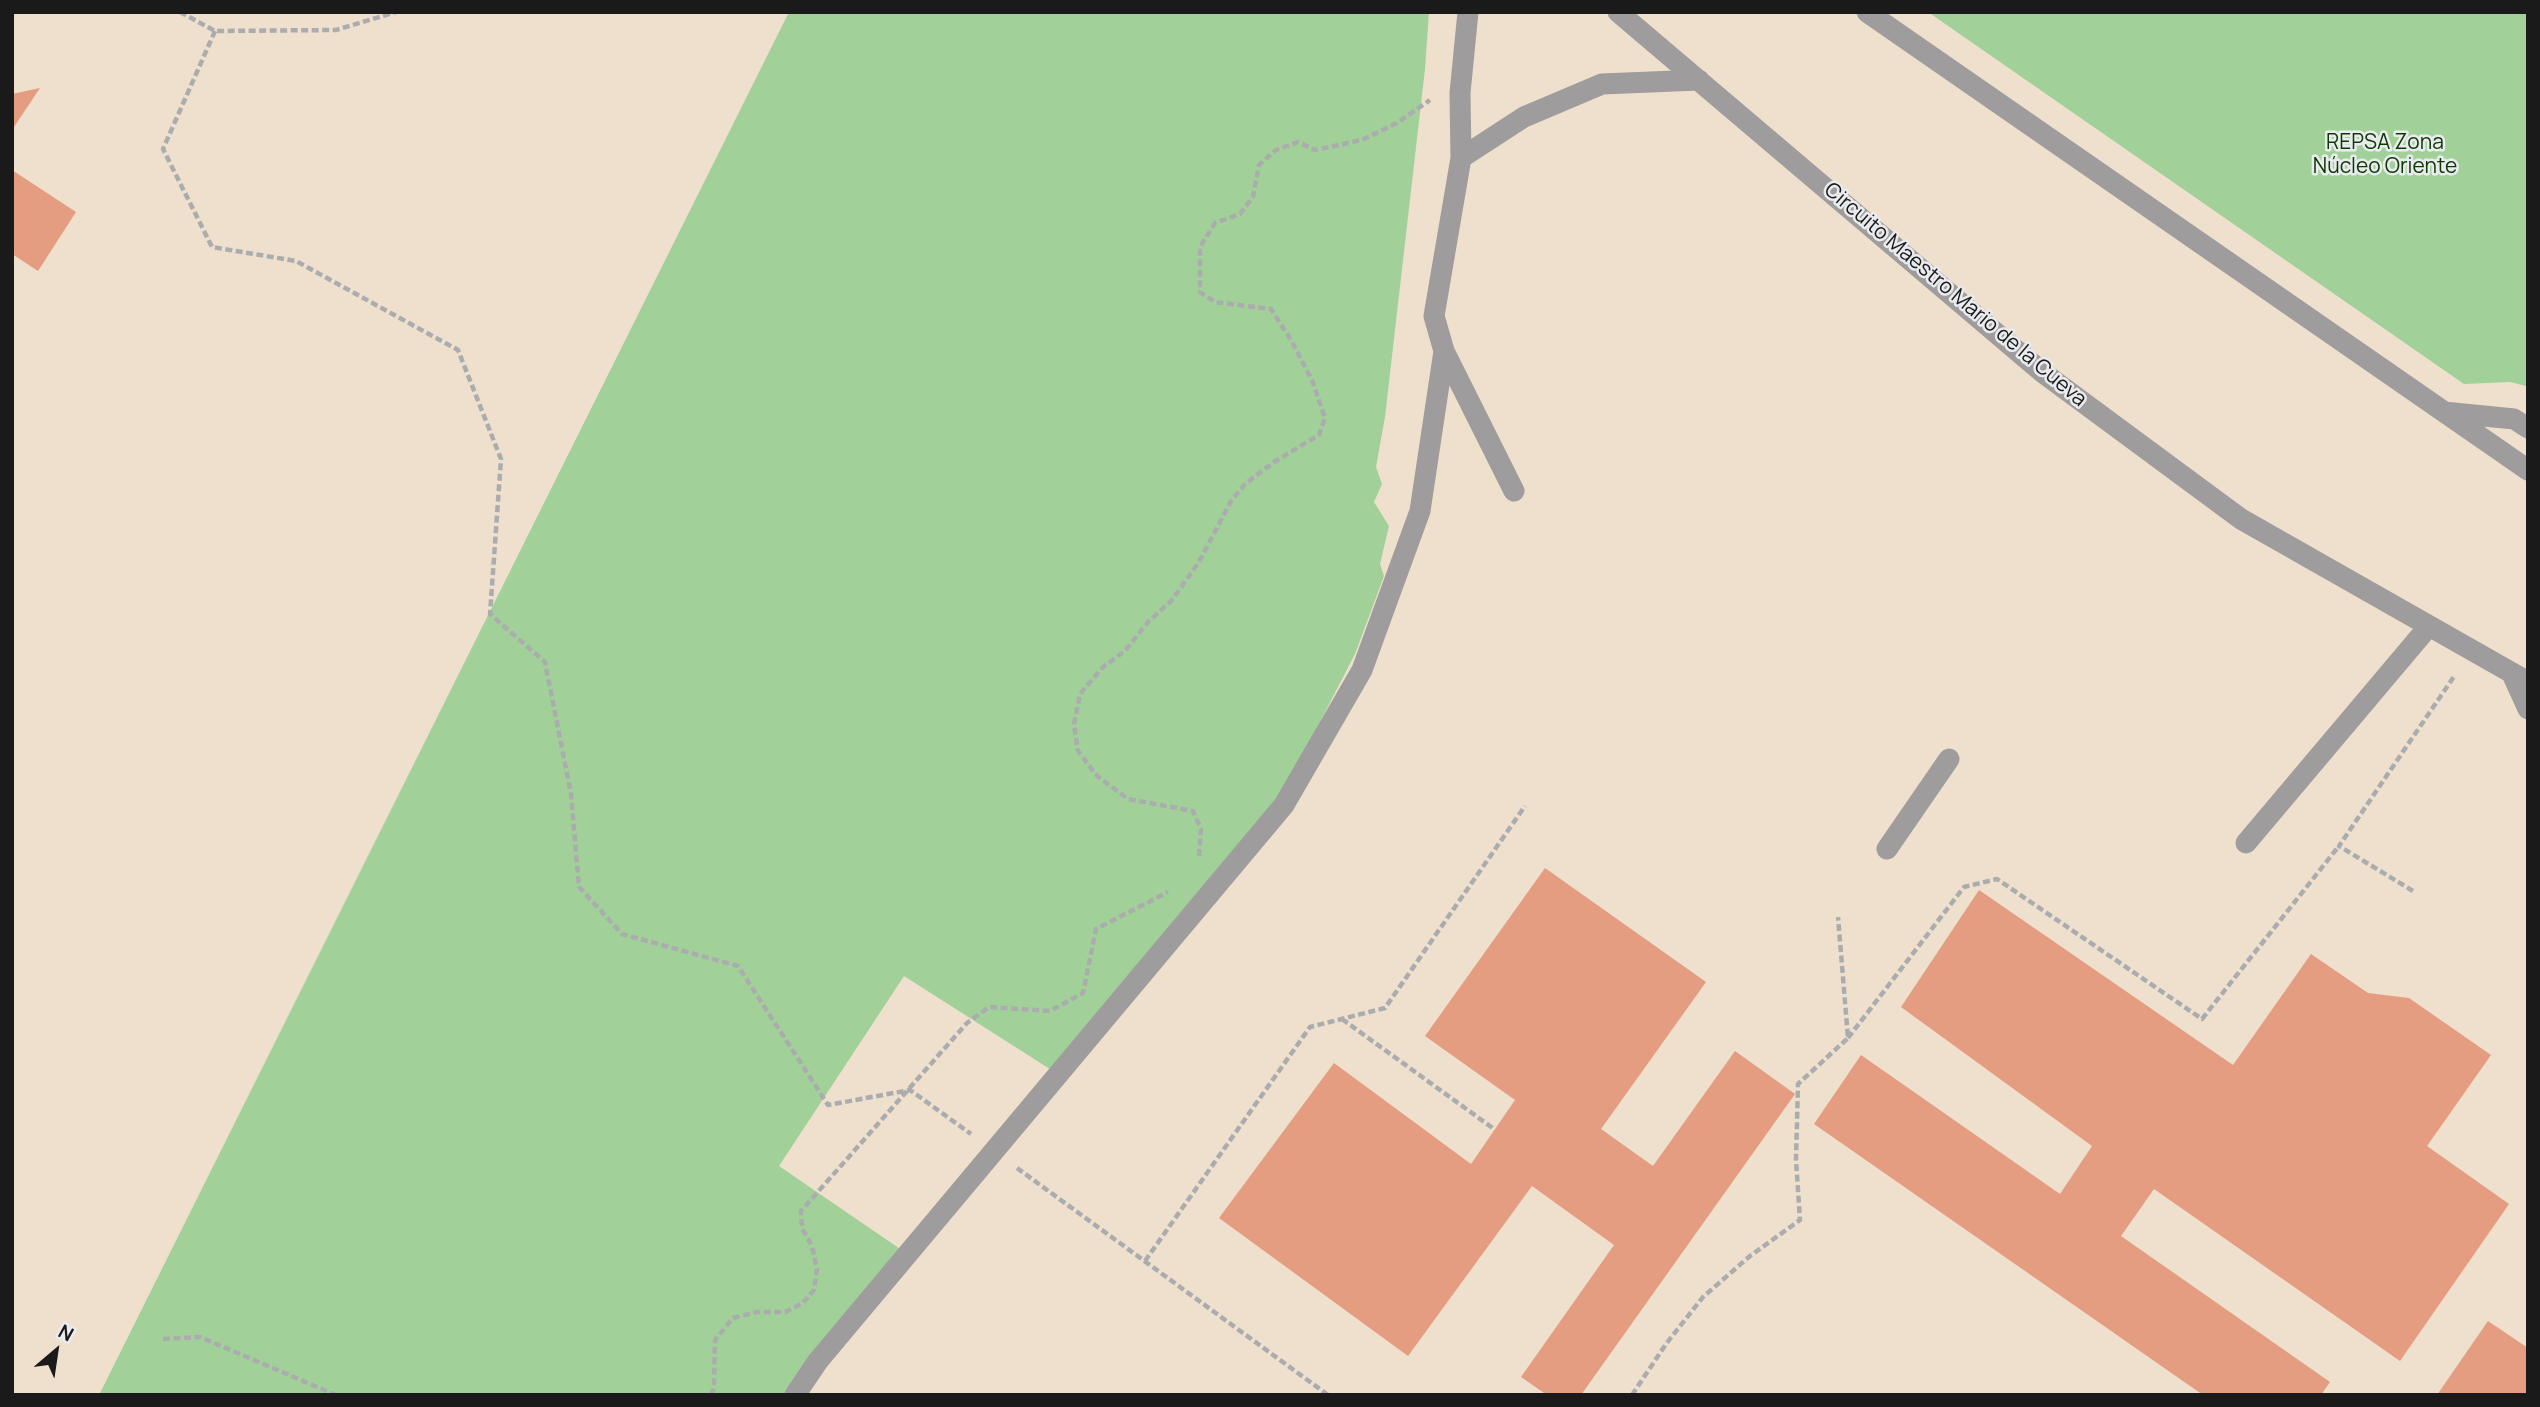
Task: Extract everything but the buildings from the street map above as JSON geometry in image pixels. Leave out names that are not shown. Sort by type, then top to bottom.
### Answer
[{"type":"street","points":[[1468,12],[1461,77],[1461,158],[1434,316],[1444,351],[1514,491]]},
{"type":"street","name":"Circuito Maestro Mario de la Cueva","points":[[1618,12],[2042,372],[2241,519],[2523,677]]},
{"type":"street","points":[[1867,12],[2528,470]]},
{"type":"street","points":[[1461,158],[1524,117],[1602,84],[1699,80]]},
{"type":"street","points":[[795,1395],[818,1361],[1284,805],[1362,670],[1420,511],[1444,351]]},
{"type":"street","points":[[2442,412],[2514,419],[2528,428]]},
{"type":"street","points":[[2246,843],[2428,626]]},
{"type":"street","points":[[2523,677],[2528,709]]},
{"type":"street","points":[[1887,849],[1949,759]]},
{"type":"path","points":[[180,12],[215,32],[336,30],[396,12]]},
{"type":"path","points":[[215,32],[163,149],[212,247],[296,261],[458,350],[501,459],[490,614],[545,662],[572,794],[579,887],[622,934],[738,966],[828,1105],[910,1090],[1328,1395]]},
{"type":"path","points":[[1199,860],[1201,829],[1193,811],[1128,799],[1097,776],[1078,751],[1074,724],[1080,694],[1103,667],[1125,651],[1148,622],[1172,600],[1199,562],[1231,500],[1245,484],[1319,435],[1325,418],[1312,380],[1271,309],[1215,302],[1200,292],[1200,247],[1215,223],[1240,214],[1252,197],[1259,165],[1276,150],[1298,142],[1315,150],[1362,141],[1412,113],[1461,77]]},
{"type":"path","points":[[1632,1395],[1666,1344],[1703,1297],[1750,1256],[1800,1220],[1796,1160],[1798,1084],[1848,1038],[1964,887],[1997,879],[2202,1019],[2339,846],[2472,650]]},
{"type":"path","points":[[1145,1261],[1310,1027],[1385,1008],[1525,806]]},
{"type":"path","points":[[2339,846],[2413,891]]},
{"type":"path","points":[[711,1395],[714,1388],[715,1340],[733,1318],[757,1311],[785,1312],[803,1303],[814,1290],[817,1269],[812,1246],[802,1228],[801,1211],[967,1023],[989,1007],[1050,1011],[1083,993],[1096,929],[1177,887]]},
{"type":"path","points":[[1838,917],[1848,1038]]},
{"type":"path","points":[[1340,1019],[1494,1129]]},
{"type":"path","points":[[163,1339],[200,1337],[336,1395]]},
{"type":"shaded area","points":[[12,12],[2528,12],[2528,1395],[12,1395]]},
{"type":"green space","points":[[789,12],[1429,12],[1425,69],[1385,417],[1376,467],[1382,484],[1374,502],[1389,526],[1380,564],[1384,576],[1355,654],[1278,803],[1053,1071],[904,976],[779,1166],[903,1251],[785,1395],[99,1395]]},
{"type":"green space","name":"REPSA Zona Núcleo Oriente","points":[[1928,12],[2528,12],[2528,383],[2526,386],[2510,382],[2464,384]]}]
